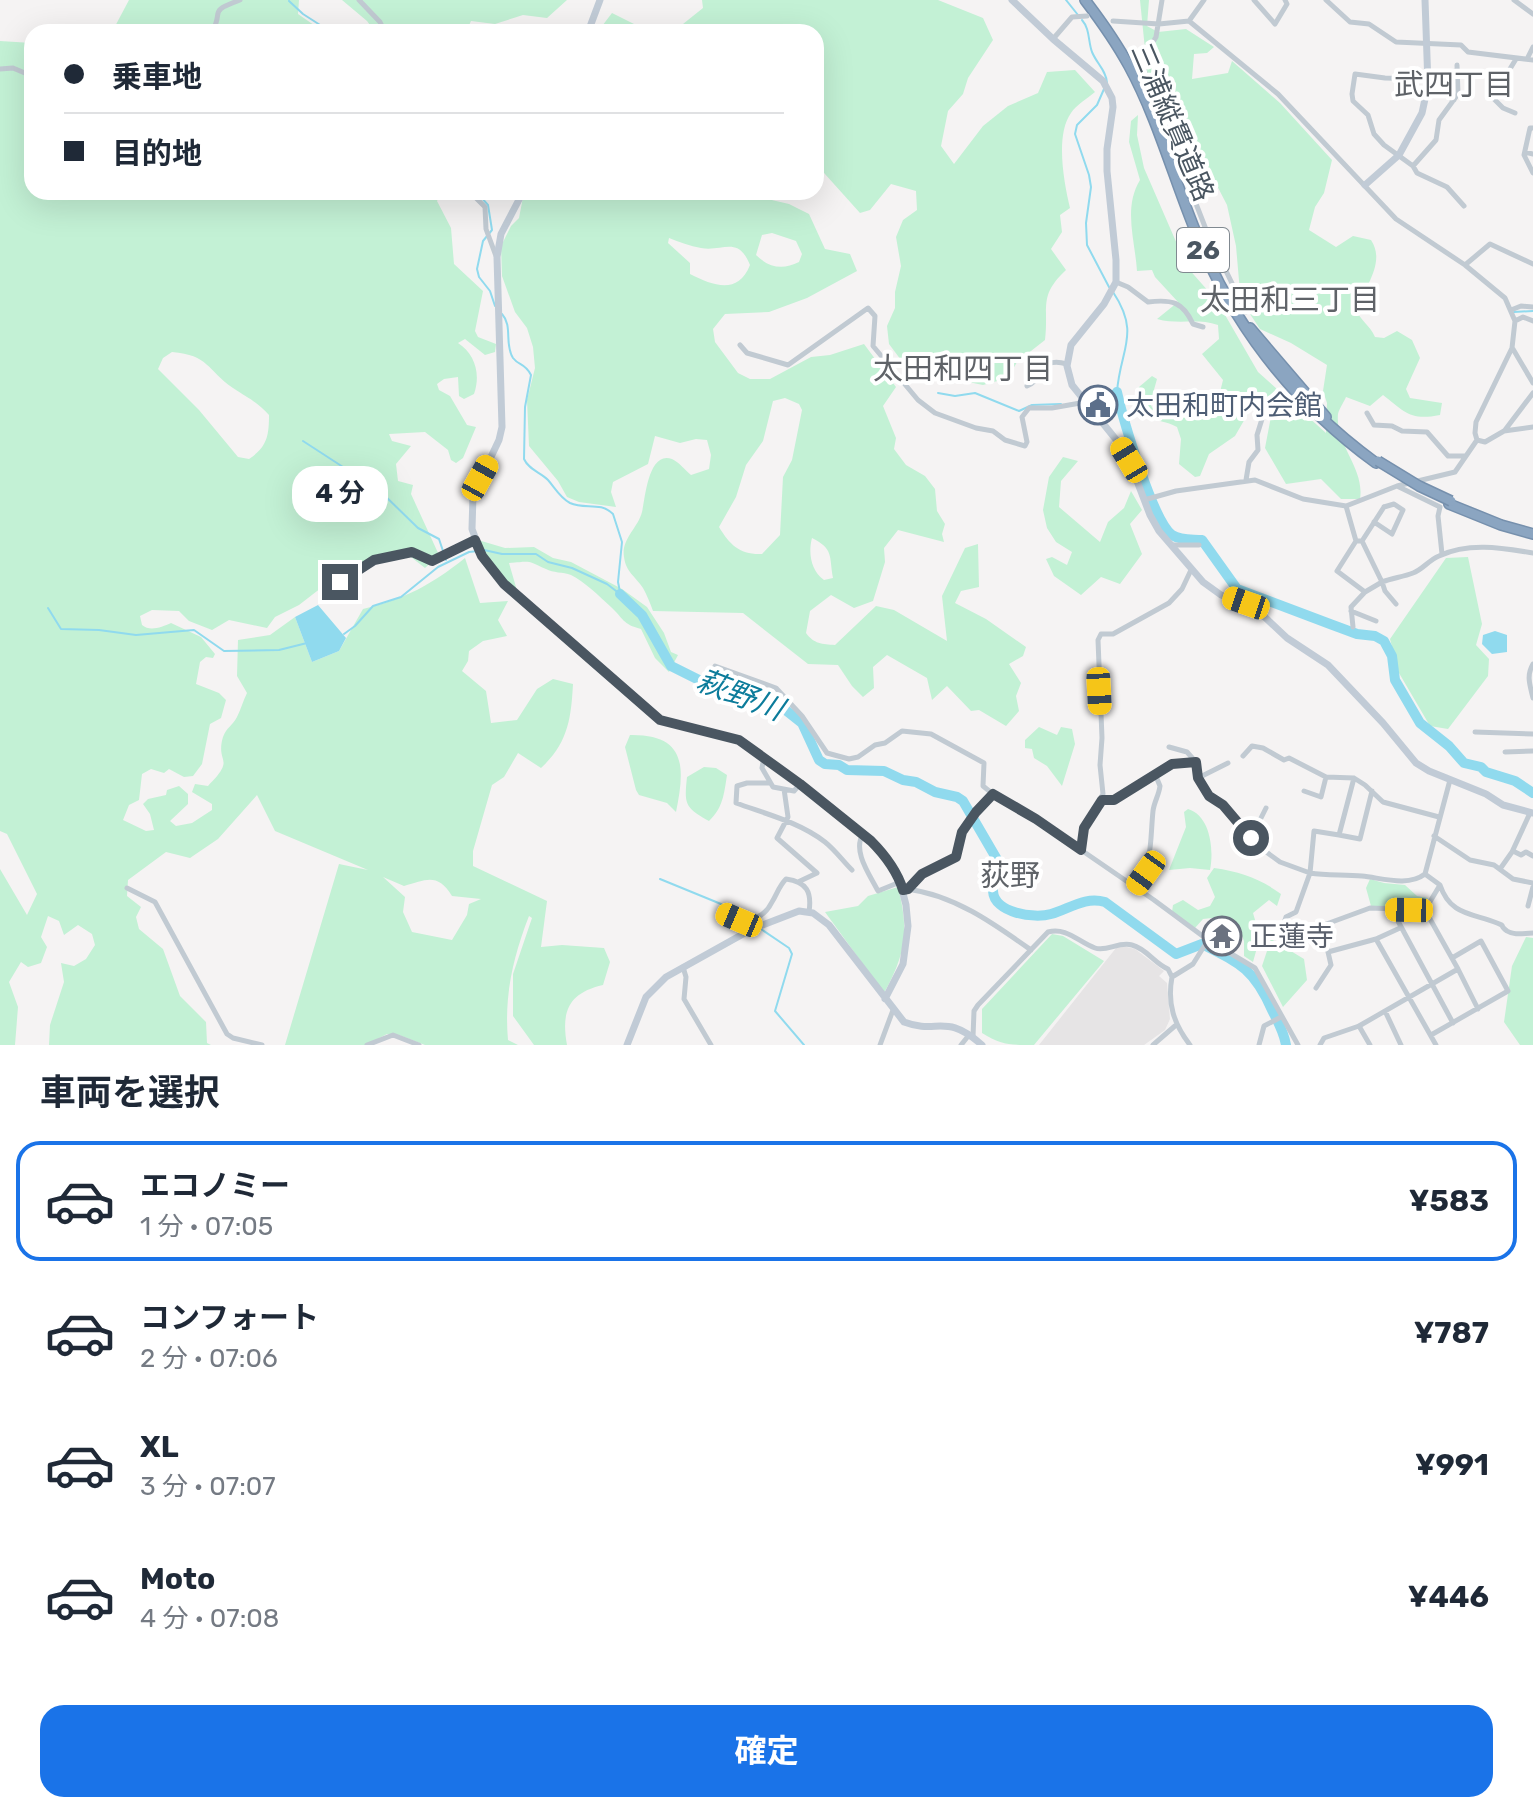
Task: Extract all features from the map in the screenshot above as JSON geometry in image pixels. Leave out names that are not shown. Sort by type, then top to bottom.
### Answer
[{"type":"highway","name":"三浦縦貫道路","points":[[1087,0],[1129,66],[1203,250],[1250,337],[1304,403],[1407,483],[1501,525],[1533,532]]},
{"type":"street","points":[[215,24],[216,12],[220,8],[240,0]]},
{"type":"street","points":[[359,0],[381,24]]},
{"type":"street","points":[[591,24],[600,0]]},
{"type":"street","points":[[1012,0],[1103,81],[1112,98],[1107,171],[1116,282],[1104,304],[1071,345],[1067,364],[1072,385],[1124,452],[1143,501],[1159,531],[1191,570],[1217,592],[1260,612],[1287,638],[1324,661],[1378,717],[1411,759],[1425,769],[1486,794],[1511,808],[1532,813],[1500,869]]},
{"type":"street","points":[[1162,0],[1156,37],[1142,60],[1144,70],[1207,232],[1246,312]]},
{"type":"street","points":[[1189,21],[1204,0]]},
{"type":"street","points":[[1254,0],[1275,24],[1287,4],[1285,0]]},
{"type":"street","points":[[1326,0],[1350,22],[1369,24],[1396,42],[1461,45],[1468,52],[1516,59],[1530,59],[1533,47]]},
{"type":"street","points":[[1365,185],[1399,155],[1422,113],[1427,82],[1425,0]]},
{"type":"street","points":[[1514,0],[1533,14]]},
{"type":"street","points":[[1053,39],[1072,17],[1087,16]]},
{"type":"street","points":[[1113,21],[1159,24],[1189,21],[1278,94],[1396,219],[1465,265],[1505,298],[1515,321],[1512,348],[1476,422],[1477,440]]},
{"type":"street","points":[[1515,113],[1503,108],[1490,95],[1516,59]]},
{"type":"street","points":[[1413,166],[1436,140],[1439,120],[1458,94],[1457,65]]},
{"type":"street","points":[[0,69],[13,68],[24,73]]},
{"type":"street","points":[[1454,100],[1427,82],[1355,74],[1353,101],[1368,115],[1374,134],[1413,166],[1417,173],[1447,187],[1464,206]]},
{"type":"street","points":[[1533,128],[1530,128],[1524,159],[1533,173]]},
{"type":"street","points":[[1525,152],[1533,154]]},
{"type":"street","points":[[478,200],[485,207],[486,229],[497,257]]},
{"type":"street","points":[[519,200],[501,234],[497,257],[502,427],[473,495],[471,510],[475,540],[482,556],[504,584],[660,720],[739,740],[800,784],[884,854],[904,887],[908,926],[903,964],[885,999]]},
{"type":"street","points":[[1465,265],[1490,244],[1533,264]]},
{"type":"street","points":[[1116,282],[1148,302],[1161,300],[1176,303],[1187,310],[1196,327],[1203,327]]},
{"type":"street","points":[[1511,310],[1521,306],[1533,307]]},
{"type":"street","points":[[740,345],[747,353],[788,365],[868,308],[875,316],[873,346],[880,358],[918,400],[935,413],[993,431],[1005,440],[1025,446],[1027,442],[1022,417],[1029,408],[1052,408],[1086,402]]},
{"type":"street","points":[[1515,321],[1523,317],[1533,321]]},
{"type":"street","points":[[1512,348],[1531,373],[1533,383]]},
{"type":"street","points":[[1027,386],[1036,381],[1045,365],[1058,361],[1067,364]]},
{"type":"street","points":[[1504,431],[1533,393]]},
{"type":"street","points":[[1367,413],[1374,425],[1427,432],[1448,456],[1466,456]]},
{"type":"street","points":[[1246,480],[1249,462],[1258,450],[1257,435],[1262,419]]},
{"type":"street","points":[[1477,440],[1485,442],[1504,431],[1533,427]]},
{"type":"street","points":[[1143,501],[1176,491],[1255,480],[1303,499],[1346,506],[1397,486],[1455,472],[1477,440]]},
{"type":"street","points":[[1397,486],[1440,507],[1442,554]]},
{"type":"street","points":[[1378,495],[1384,507]]},
{"type":"street","points":[[1365,592],[1337,571],[1384,507],[1394,504],[1403,510],[1392,534],[1374,522]]},
{"type":"street","points":[[1346,506],[1359,541],[1385,591],[1396,604]]},
{"type":"street","points":[[332,597],[340,582],[374,560],[406,552],[428,561],[475,540]]},
{"type":"street","points":[[1170,545],[1199,545]]},
{"type":"street","points":[[1353,627],[1350,611],[1365,592],[1382,582],[1415,573],[1442,554],[1484,547],[1533,553]]},
{"type":"street","points":[[1081,850],[1084,828],[1102,800],[1104,782],[1100,765],[1102,738],[1098,640],[1101,634],[1113,634],[1169,603],[1182,589],[1191,570]]},
{"type":"street","points":[[1350,611],[1376,621]]},
{"type":"street","points":[[1533,664],[1529,671],[1533,696]]},
{"type":"street","points":[[715,666],[776,688],[802,716],[827,753],[849,759],[858,757],[902,731],[931,734],[984,763],[983,786],[993,794],[1036,819],[1208,940],[1255,968],[1272,995],[1277,1018],[1298,1045]]},
{"type":"street","points":[[1475,732],[1533,734]]},
{"type":"street","points":[[1243,756],[1252,746],[1258,746],[1284,760],[1297,761],[1326,777],[1354,778],[1383,802],[1439,817]]},
{"type":"street","points":[[1169,747],[1187,752],[1196,762],[1198,778],[1209,796],[1223,805],[1251,838],[1280,862],[1310,873],[1396,881],[1421,878],[1425,874],[1450,780]]},
{"type":"street","points":[[1505,752],[1533,751]]},
{"type":"street","points":[[764,757],[762,768],[773,787],[794,791],[800,784]]},
{"type":"street","points":[[1102,800],[1114,800],[1172,764],[1196,762]]},
{"type":"street","points":[[1198,778],[1228,763]]},
{"type":"street","points":[[1136,887],[1146,873],[1151,854],[1153,809],[1160,786],[1155,774]]},
{"type":"street","points":[[1304,791],[1321,797],[1326,777]]},
{"type":"street","points":[[1339,835],[1354,778]]},
{"type":"street","points":[[770,783],[737,786],[736,803],[787,821],[826,843],[852,870]]},
{"type":"street","points":[[784,789],[787,821],[777,838],[817,873],[798,882]]},
{"type":"street","points":[[1296,912],[1310,873],[1314,831],[1360,839],[1372,791]]},
{"type":"street","points":[[904,887],[956,857],[962,832],[993,794]]},
{"type":"street","points":[[1251,838],[1266,808]]},
{"type":"street","points":[[863,834],[859,840],[862,859],[878,891],[904,887],[926,892],[964,907],[1031,950]]},
{"type":"street","points":[[1434,836],[1470,860],[1494,865],[1513,879],[1533,885],[1528,906]]},
{"type":"street","points":[[1513,851],[1533,856]]},
{"type":"street","points":[[1425,874],[1440,885],[1452,907],[1479,919],[1501,924],[1508,932],[1533,933]]},
{"type":"street","points":[[720,912],[744,920],[761,915],[786,879],[798,882],[809,890],[809,912]]},
{"type":"street","points":[[1425,910],[1440,885]]},
{"type":"street","points":[[127,888],[155,902],[227,1034],[262,1045]]},
{"type":"street","points":[[1316,988],[1331,965],[1321,926],[1370,908],[1425,910]]},
{"type":"street","points":[[1265,935],[1271,928],[1283,926],[1286,917],[1306,910]]},
{"type":"street","points":[[1392,910],[1453,1023]]},
{"type":"street","points":[[1425,910],[1478,1009]]},
{"type":"street","points":[[627,1045],[646,997],[658,983],[752,929],[794,912],[809,912],[829,925],[893,1010],[909,1024],[953,1025],[982,1045]]},
{"type":"street","points":[[1328,952],[1376,939],[1401,927]]},
{"type":"street","points":[[961,1045],[972,1036],[974,1011],[978,1005],[1048,932],[1056,930],[1098,949],[1124,944],[1135,946],[1145,951],[1157,965],[1168,969],[1172,977],[1172,1013],[1190,1045]]},
{"type":"street","points":[[1376,939],[1436,1045]]},
{"type":"street","points":[[1172,977],[1193,964],[1208,940]]},
{"type":"street","points":[[1431,1035],[1508,991],[1481,941],[1452,958]]},
{"type":"street","points":[[683,967],[686,977],[684,999],[711,1045]]},
{"type":"street","points":[[1320,1045],[1324,1038],[1359,1026],[1458,969]]},
{"type":"street","points":[[880,1045],[893,1010]]},
{"type":"street","points":[[1385,1011],[1401,1045]]},
{"type":"street","points":[[1259,1045],[1264,1026],[1277,1018]]},
{"type":"street","points":[[1153,1045],[1176,1025]]},
{"type":"street","points":[[1359,1026],[1370,1045]]},
{"type":"street","points":[[367,1045],[393,1035],[419,1045]]},
{"type":"street","points":[[389,1045],[393,1035]]},
{"type":"shaded area","points":[[1116,948],[1135,949],[1164,971],[1159,976],[1167,983],[1170,1019],[1165,1030],[1144,1045],[1039,1045]]},
{"type":"green space","points":[[129,0],[299,0],[298,14],[312,24],[116,24]]},
{"type":"green space","points":[[342,0],[567,0],[547,18],[523,15],[495,24],[471,21],[470,24],[369,24]]},
{"type":"green space","points":[[702,0],[938,0],[983,18],[993,40],[968,78],[963,94],[948,111],[941,146],[954,164],[983,126],[1008,106],[1038,93],[1047,72],[1075,70],[1095,92],[1073,110],[1063,134],[1063,173],[1070,208],[1060,215],[1062,232],[1051,249],[1066,270],[1048,295],[1045,340],[1017,362],[1008,378],[983,385],[915,371],[901,360],[889,344],[887,326],[895,308],[901,266],[896,237],[903,220],[917,210],[916,191],[891,184],[870,210],[860,213],[824,173],[824,24],[683,24],[703,8]]},
{"type":"green space","points":[[1140,0],[1149,0],[1147,26],[1158,32],[1186,29],[1214,47],[1207,53],[1194,54],[1192,79],[1228,73],[1232,61],[1280,103],[1332,160],[1324,193],[1315,207],[1309,230],[1336,247],[1353,236],[1371,240],[1375,248],[1375,266],[1357,312],[1375,337],[1384,338],[1397,331],[1412,340],[1420,358],[1406,389],[1410,398],[1442,403],[1440,415],[1422,417],[1408,414],[1383,395],[1370,406],[1346,397],[1338,414],[1338,425],[1358,477],[1360,499],[1341,499],[1321,479],[1286,484],[1265,448],[1273,406],[1257,398],[1235,436],[1209,454],[1200,476],[1195,477],[1179,464],[1181,439],[1177,427],[1144,415],[1134,401],[1139,387],[1152,376],[1157,379],[1150,404],[1156,413],[1182,410],[1204,401],[1220,392],[1223,380],[1202,354],[1219,339],[1218,325],[1157,319],[1178,302],[1152,270],[1137,271],[1131,213],[1140,180],[1129,142],[1131,121],[1138,115],[1137,135],[1144,168],[1187,267],[1217,301],[1258,372],[1326,433],[1327,403],[1323,391],[1327,365],[1260,329],[1250,314],[1240,292],[1236,246],[1227,205],[1183,120],[1148,79]]},
{"type":"green space","points":[[612,13],[634,24],[604,24]]},
{"type":"green space","points":[[0,41],[24,42],[24,200],[438,200],[451,228],[454,264],[483,291],[475,331],[478,337],[496,344],[495,352],[485,355],[465,339],[458,343],[469,353],[475,365],[477,379],[474,394],[464,399],[459,396],[458,377],[444,379],[437,384],[439,390],[450,396],[467,425],[476,427],[463,458],[456,463],[451,460],[448,450],[425,432],[389,434],[392,441],[411,446],[396,464],[398,481],[413,485],[411,494],[439,555],[425,568],[402,550],[374,557],[275,617],[267,628],[229,620],[212,630],[189,621],[179,611],[152,610],[140,616],[145,627],[156,628],[171,623],[201,637],[215,654],[213,658],[206,657],[200,662],[196,684],[219,693],[226,700],[221,718],[210,724],[202,764],[193,776],[184,777],[169,769],[164,773],[151,769],[142,774],[139,800],[129,805],[123,820],[146,831],[154,830],[150,814],[143,804],[179,786],[188,794],[188,804],[170,821],[176,826],[192,823],[212,810],[212,804],[192,792],[195,784],[208,786],[221,770],[223,737],[237,717],[247,693],[237,676],[238,640],[270,635],[295,617],[312,662],[339,651],[363,609],[417,590],[465,558],[480,603],[508,601],[498,620],[507,636],[483,641],[469,651],[462,671],[486,691],[491,723],[517,720],[537,689],[553,679],[573,684],[566,730],[550,759],[541,768],[518,753],[504,777],[492,785],[473,851],[473,866],[547,901],[541,947],[604,948],[610,962],[603,985],[582,993],[570,1006],[565,1023],[567,1045],[534,1045],[513,1016],[513,974],[532,918],[529,916],[518,946],[509,992],[508,1040],[518,1045],[425,1045],[387,1034],[366,1045],[285,1045],[339,864],[368,870],[275,831],[257,795],[218,839],[190,858],[166,852],[128,880],[127,896],[141,907],[136,917],[139,929],[163,949],[180,996],[206,1022],[207,1043],[211,1045],[49,1045],[50,1025],[64,982],[61,963],[74,966],[86,959],[95,945],[92,934],[78,925],[64,935],[59,921],[48,916],[41,937],[47,947],[41,963],[28,967],[21,962],[9,982],[18,1007],[15,1045],[0,1045],[0,869],[27,915],[37,894],[7,834],[0,831]],"holes":[[[172,352],[207,364],[269,415],[266,440],[249,459],[238,457],[199,410],[158,369],[163,358]],[[383,877],[404,886],[426,880],[437,881],[452,896],[481,899],[469,904],[467,915],[452,940],[412,932],[403,912],[405,897]]]},
{"type":"green space","points":[[522,200],[772,200],[809,214],[825,249],[850,254],[857,271],[807,298],[769,312],[725,314],[713,329],[715,342],[738,373],[750,379],[770,379],[811,357],[830,355],[864,344],[896,387],[883,406],[896,438],[894,449],[906,465],[925,476],[935,489],[937,511],[945,524],[942,534],[944,542],[898,530],[884,548],[885,562],[873,601],[854,608],[831,595],[810,611],[806,633],[822,644],[835,645],[876,606],[894,610],[947,641],[942,596],[965,548],[978,544],[979,587],[961,591],[955,603],[986,619],[1026,647],[1023,656],[1009,664],[1021,683],[1016,696],[1019,711],[1006,726],[979,710],[971,711],[947,686],[932,700],[927,678],[887,655],[873,667],[874,688],[863,697],[838,665],[808,664],[743,613],[653,611],[643,588],[627,566],[625,545],[640,518],[649,478],[658,462],[664,458],[672,459],[691,475],[709,469],[711,455],[707,440],[680,443],[655,436],[648,464],[613,482],[611,492],[616,507],[579,502],[567,497],[529,446],[527,400],[535,368],[533,347],[527,328],[515,312],[502,276],[501,246],[511,226],[519,218]],"holes":[[[772,233],[796,241],[802,254],[799,262],[776,266],[756,255],[762,235]],[[669,238],[701,248],[735,247],[750,265],[739,281],[732,284],[708,282],[690,274],[690,263],[668,243]],[[785,398],[799,404],[802,410],[792,460],[783,477],[780,535],[762,554],[748,553],[736,548],[719,527],[736,497],[746,465],[763,441],[773,401]],[[812,538],[827,550],[833,578],[824,580],[816,572],[811,556]]]},
{"type":"green space","points":[[1063,457],[1078,461],[1061,481],[1059,507],[1100,542],[1108,522],[1124,508],[1131,491],[1142,510],[1130,524],[1142,554],[1120,584],[1101,577],[1081,595],[1054,576],[1046,559],[1052,557],[1067,565],[1072,552],[1056,542],[1047,528],[1043,510],[1049,477]]},
{"type":"green space","points":[[478,540],[505,548],[534,547],[622,589],[647,607],[664,633],[671,652],[678,655],[669,672],[655,658],[641,629],[627,623],[581,581],[529,562],[509,563],[518,594],[482,556]]},
{"type":"green space","points":[[1468,557],[1482,624],[1476,645],[1489,659],[1488,676],[1448,729],[1430,726],[1399,673],[1390,639],[1446,558]]},
{"type":"green space","points":[[1039,727],[1057,735],[1061,727],[1072,729],[1075,744],[1062,786],[1047,766],[1034,758],[1032,749],[1025,748],[1025,740]]},
{"type":"green space","points":[[630,735],[662,740],[672,747],[678,757],[681,781],[676,812],[667,803],[639,795],[636,790],[625,747]]},
{"type":"green space","points":[[704,767],[716,768],[727,775],[720,806],[709,821],[695,812],[686,800],[687,777]]},
{"type":"green space","points":[[1188,809],[1196,813],[1206,826],[1211,844],[1210,870],[1169,870],[1186,827],[1184,812]]},
{"type":"green space","points":[[1214,868],[1249,876],[1281,894],[1277,906],[1269,900],[1253,913],[1260,937],[1253,962],[1244,956],[1240,931],[1212,918],[1203,919],[1195,928],[1172,912],[1173,905],[1183,900],[1198,910],[1210,906],[1215,897],[1207,878]]},
{"type":"green space","points":[[1370,879],[1405,885],[1417,896],[1428,898],[1421,908],[1371,906],[1366,888]]},
{"type":"green space","points":[[898,887],[904,916],[903,942],[897,966],[884,993],[825,912],[858,906],[868,896]]},
{"type":"green space","points":[[1052,934],[1063,936],[1104,961],[1034,1045],[1006,1044],[982,1033],[982,1009]]},
{"type":"green space","points":[[1526,937],[1533,938],[1533,1045],[1520,1045],[1504,1022],[1512,966]]},
{"type":"green space","points":[[1271,939],[1304,959],[1307,980],[1283,1007],[1262,966]]},
{"type":"water","points":[[318,605],[346,638],[339,651],[312,662],[295,617]]},
{"type":"water","points":[[1495,631],[1507,635],[1507,652],[1492,654],[1482,644],[1483,635]]},
{"type":"waterway","points":[[1066,0],[1078,15]]},
{"type":"waterway","points":[[289,1],[319,24]]},
{"type":"waterway","points":[[1082,20],[1088,31],[1092,52],[1107,83]]},
{"type":"waterway","points":[[1104,89],[1097,105],[1077,125],[1075,134],[1091,187],[1086,223],[1087,245],[1109,287]]},
{"type":"waterway","points":[[484,200],[488,205],[492,230],[483,241],[477,269],[495,306]]},
{"type":"waterway","points":[[1087,399],[1105,390],[1117,392],[1127,331],[1126,319],[1113,292]]},
{"type":"waterway","points":[[1514,312],[1533,311]]},
{"type":"waterway","points":[[502,314],[507,324],[510,353],[531,375],[525,407],[524,459],[566,501],[603,508],[613,514],[622,542],[620,592]]},
{"type":"waterway","points":[[1117,392],[1148,491],[1164,526],[1172,535],[1202,540],[1237,589],[1357,634],[1375,636],[1384,641],[1392,656],[1395,680],[1420,723],[1449,746],[1464,763],[1515,781],[1533,793]]},
{"type":"waterway","points":[[938,393],[955,396],[975,393],[1019,411],[1032,405],[1061,404]]},
{"type":"waterway","points":[[303,441],[380,491],[418,528],[439,539],[446,560]]},
{"type":"waterway","points":[[484,550],[502,554],[536,554],[548,562],[572,568],[607,584],[620,594]]},
{"type":"waterway","points":[[344,634],[373,606],[401,597],[438,567],[469,552],[478,551]]},
{"type":"waterway","name":"萩野川","points":[[620,594],[642,615],[671,666],[739,700],[749,693],[773,700],[802,723],[819,760],[825,764],[839,765],[847,770],[884,771],[963,801],[1002,868],[993,888],[1000,905],[1016,913],[1035,916],[1051,914],[1084,902],[1105,902],[1176,954],[1202,944],[1236,962],[1252,976],[1265,996],[1286,1045]]},
{"type":"waterway","points":[[48,608],[61,629],[136,635],[194,630],[224,651],[279,650],[307,643]]},
{"type":"waterway","points":[[660,879],[721,904],[742,917]]},
{"type":"waterway","points":[[761,929],[789,948],[792,954],[775,1011],[804,1045]]},
{"type":"place","name":"太田和町内会館","points":[[1098,405]]},
{"type":"place","name":"正蓮寺","points":[[1222,936]]},
{"type":"district","name":"武四丁目","points":[[1454,85]]},
{"type":"district","name":"太田和三丁目","points":[[1290,300]]},
{"type":"district","name":"太田和四丁目","points":[[963,369]]},
{"type":"district","name":"荻野","points":[[1010,876]]},
{"type":"route","points":[[340,582],[374,560],[412,552],[432,561],[475,540],[482,556],[504,584],[620,688],[660,720],[739,740],[779,768],[871,841],[884,854],[903,890],[908,889],[922,874],[956,857],[962,832],[993,794],[1081,850],[1084,828],[1102,800],[1114,800],[1172,764],[1196,762],[1198,778],[1209,796],[1223,805],[1251,838]]}]
